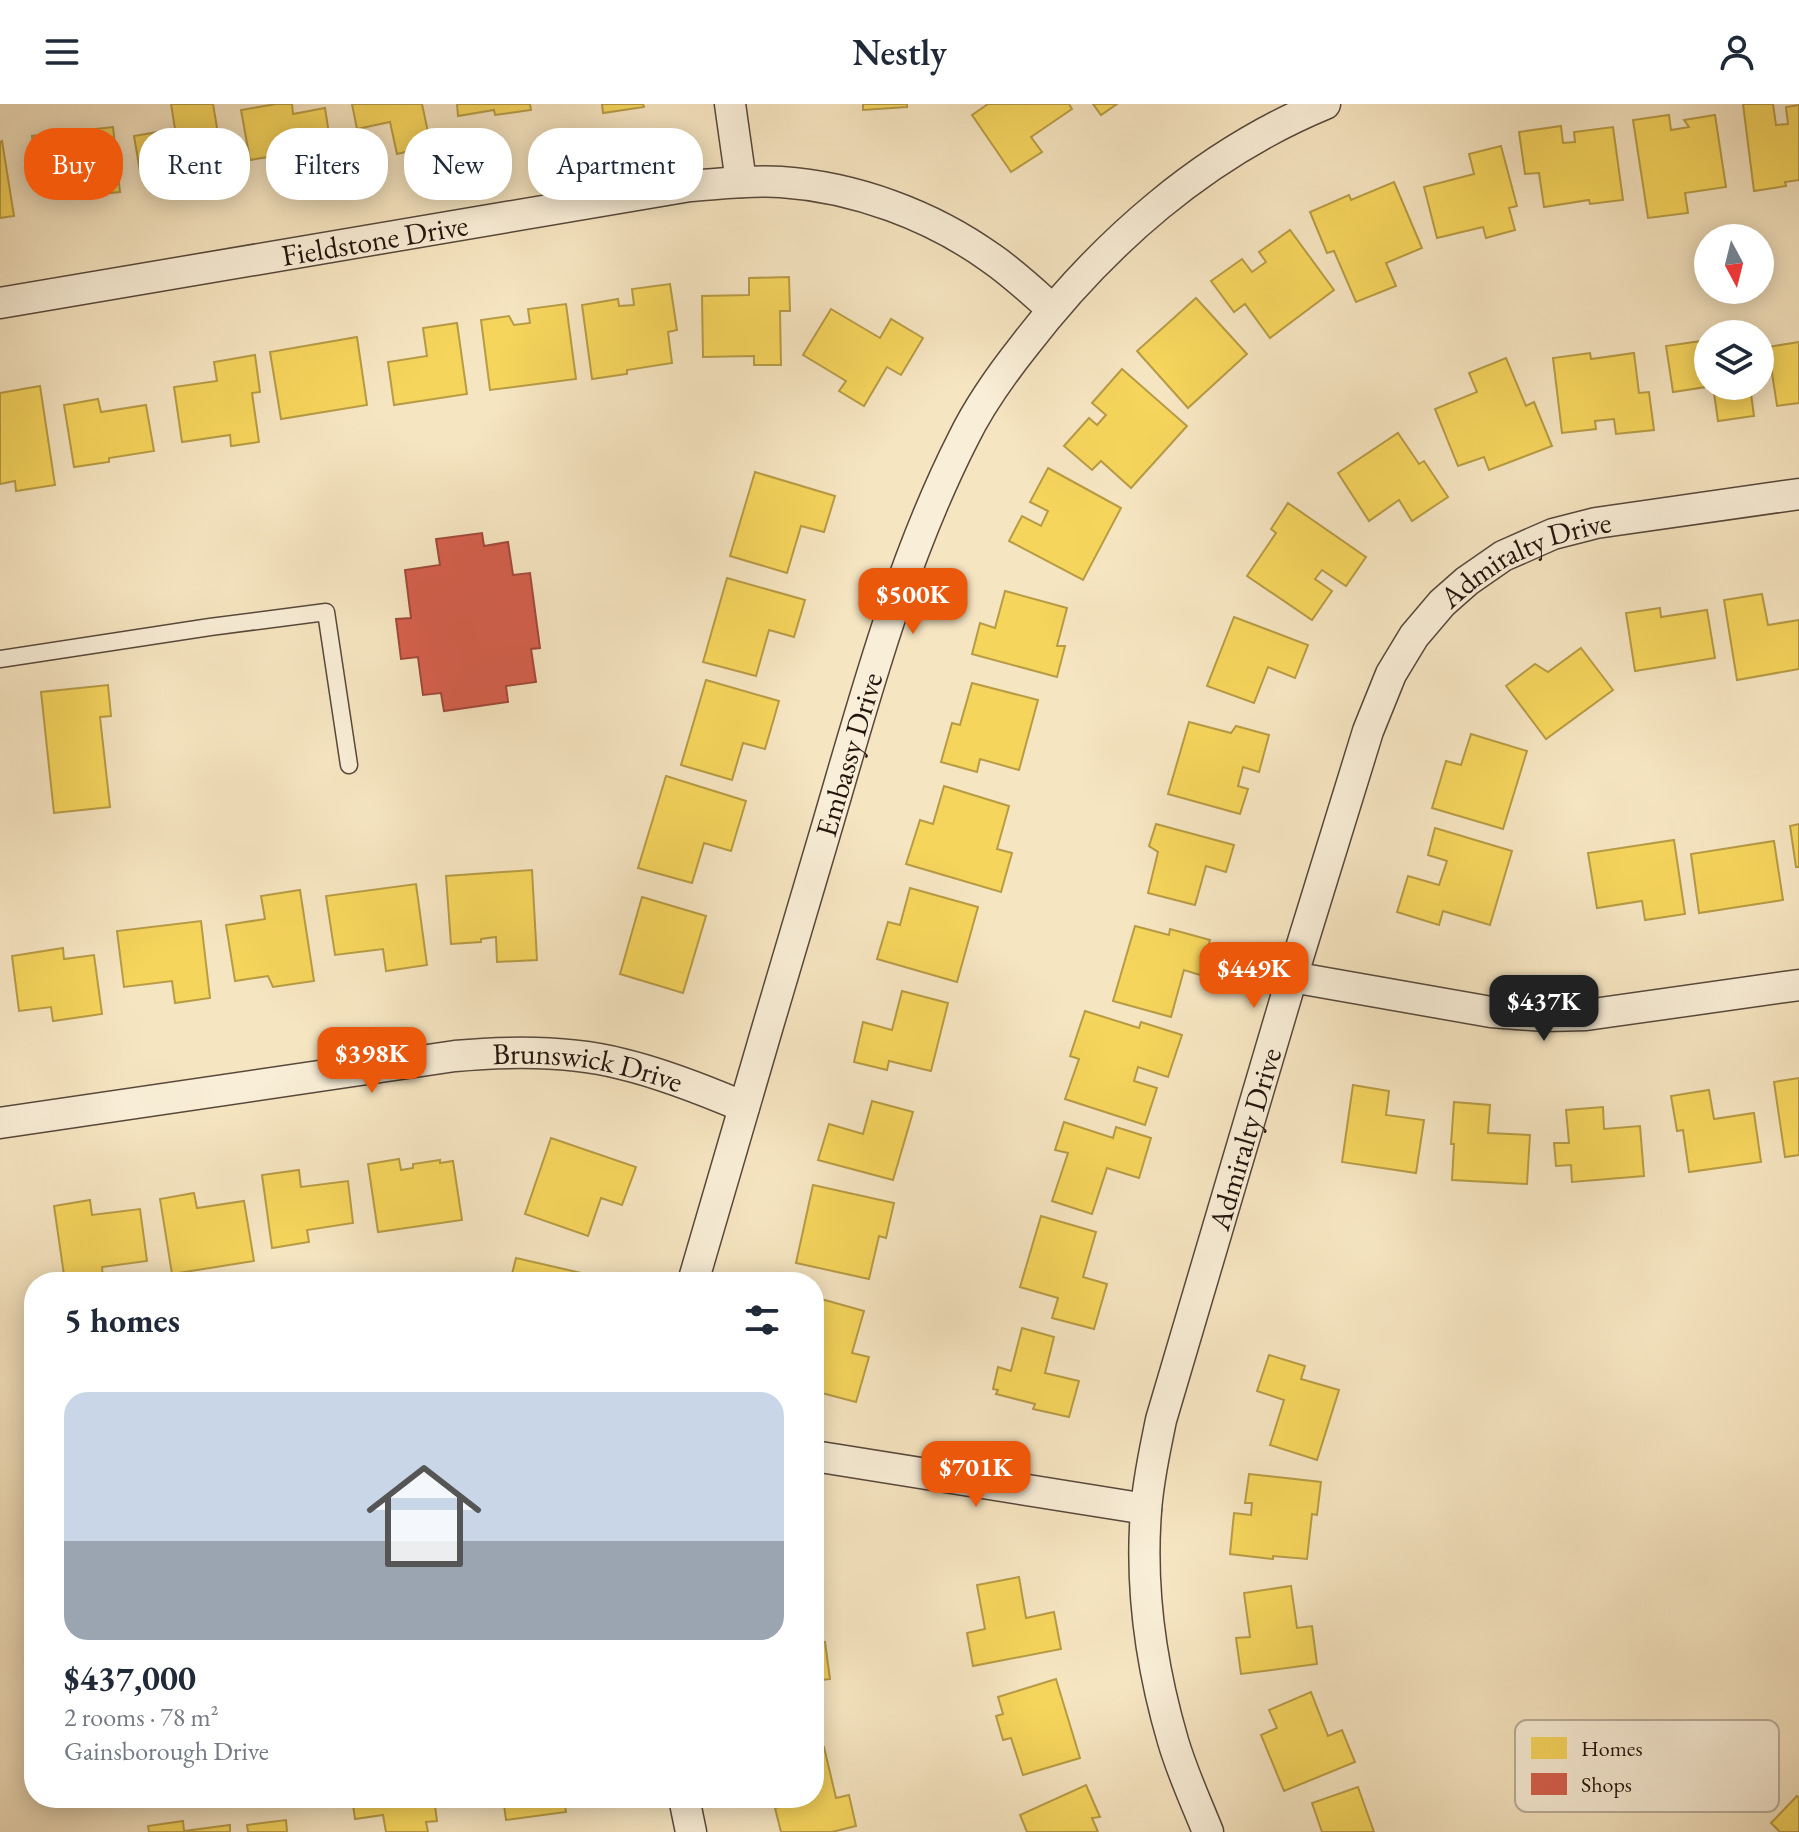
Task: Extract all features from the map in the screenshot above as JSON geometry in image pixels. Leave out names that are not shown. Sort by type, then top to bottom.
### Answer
[{"type":"street","points":[[730,104],[741,182]]},
{"type":"street","name":"Embassy Drive","points":[[696,1272],[870,679],[914,550],[965,434],[1003,372],[1052,309],[1097,260],[1138,222],[1226,157],[1273,128],[1325,104]]},
{"type":"street","name":"Fieldstone Drive","points":[[0,303],[690,186],[782,182],[860,196],[911,213],[958,236],[992,258],[1052,309]]},
{"type":"street","name":"Admiralty Drive","points":[[1208,1832],[1173,1743],[1157,1682],[1147,1618],[1144,1557],[1151,1465],[1161,1420],[1292,977],[1368,731],[1391,674],[1414,636],[1442,603],[1503,556],[1553,534],[1596,523],[1799,494]]},
{"type":"street","points":[[1292,977],[1491,1012],[1545,1016],[1586,1015],[1799,985]]},
{"type":"street","name":"Brunswick Drive","points":[[0,1123],[488,1053],[561,1054],[619,1063],[690,1084],[744,1107]]},
{"type":"street","points":[[824,1458],[1146,1509]]},
{"type":"street","points":[[686,1808],[691,1832]]},
{"type":"lane","points":[[0,659],[326,612],[349,765]]},
{"type":"building: Homes","points":[[171,104],[213,104],[217,128],[175,128]]},
{"type":"building: Homes","points":[[292,104],[293,114],[325,108],[328,128],[266,128],[266,157],[250,160],[250,128],[244,128],[241,110]]},
{"type":"building: Homes","points":[[352,104],[422,104],[427,128],[404,128],[404,152],[397,154],[390,122],[357,128]]},
{"type":"building: Homes","points":[[457,104],[530,104],[531,110],[495,115],[494,110],[458,116]]},
{"type":"building: Homes","points":[[602,104],[643,104],[644,107],[603,113]]},
{"type":"building: Homes","points":[[863,104],[907,104],[907,107],[863,110]]},
{"type":"building: Homes","points":[[988,104],[1069,104],[1072,109],[1031,137],[1042,152],[1011,172],[972,115]]},
{"type":"building: Homes","points":[[1093,104],[1117,104],[1101,115]]},
{"type":"building: Homes","points":[[1743,104],[1773,104],[1776,125],[1788,124],[1786,107],[1799,105],[1799,180],[1785,182],[1786,186],[1754,191]]},
{"type":"building: Homes","points":[[1669,115],[1671,130],[1689,127],[1684,120],[1715,115],[1726,187],[1685,193],[1688,213],[1648,218],[1633,120]]},
{"type":"building: Homes","points":[[1561,126],[1563,143],[1575,142],[1574,132],[1613,127],[1623,200],[1590,204],[1589,200],[1544,207],[1539,173],[1525,174],[1519,132]]},
{"type":"building: Homes","points":[[139,135],[139,165],[134,136]]},
{"type":"building: Homes","points":[[0,142],[14,216],[0,218]]},
{"type":"building: Homes","points":[[1501,146],[1517,206],[1509,208],[1515,230],[1486,238],[1483,227],[1437,238],[1424,187],[1474,174],[1469,154]]},
{"type":"building: Homes","points":[[1394,182],[1422,248],[1386,263],[1396,286],[1356,302],[1334,251],[1327,253],[1310,212],[1349,195],[1351,200]]},
{"type":"building: Homes","points":[[1290,230],[1334,290],[1270,338],[1245,304],[1234,312],[1211,281],[1242,259],[1252,272],[1266,262],[1259,252]]},
{"type":"building: Homes","points":[[789,277],[790,311],[780,311],[781,365],[754,365],[754,356],[703,357],[702,296],[749,295],[749,278]]},
{"type":"building: Homes","points":[[670,284],[677,330],[668,332],[672,363],[592,379],[582,305],[618,299],[619,306],[634,305],[632,289]]},
{"type":"building: Homes","points":[[1196,298],[1247,354],[1188,408],[1137,351]]},
{"type":"building: Homes","points":[[566,304],[576,379],[490,390],[481,320],[509,316],[514,325],[530,323],[528,309]]},
{"type":"building: Homes","points":[[831,309],[880,338],[891,319],[923,338],[901,375],[887,367],[864,406],[839,391],[846,381],[803,355]]},
{"type":"building: Homes","points":[[457,323],[467,394],[394,405],[388,362],[427,356],[423,328]]},
{"type":"building: Homes","points":[[357,337],[367,405],[281,419],[270,352]]},
{"type":"building: Homes","points":[[1694,342],[1694,389],[1673,392],[1666,346]]},
{"type":"building: Homes","points":[[1799,342],[1799,403],[1777,406],[1774,346]]},
{"type":"building: Homes","points":[[1590,353],[1591,359],[1634,353],[1639,393],[1649,392],[1654,430],[1616,434],[1614,419],[1595,421],[1596,429],[1562,433],[1553,358]]},
{"type":"building: Homes","points":[[255,355],[260,392],[252,393],[259,442],[231,446],[230,435],[182,442],[174,387],[217,381],[214,362]]},
{"type":"building: Homes","points":[[1506,358],[1526,406],[1534,402],[1552,446],[1489,470],[1484,457],[1458,466],[1435,409],[1477,392],[1469,373]]},
{"type":"building: Homes","points":[[1122,369],[1187,426],[1131,488],[1101,461],[1092,470],[1064,446],[1089,418],[1097,425],[1106,415],[1092,403]]},
{"type":"building: Homes","points":[[40,386],[55,485],[16,491],[15,481],[0,484],[0,393]]},
{"type":"building: Homes","points":[[98,399],[101,412],[146,405],[154,451],[74,467],[64,405]]},
{"type":"building: Homes","points":[[1715,400],[1752,400],[1754,416],[1718,421]]},
{"type":"building: Homes","points":[[1398,433],[1419,464],[1424,461],[1448,497],[1412,521],[1399,500],[1369,521],[1338,473]]},
{"type":"building: Homes","points":[[1048,468],[1121,508],[1083,580],[1009,541],[1022,516],[1041,526],[1048,511],[1030,502]]},
{"type":"building: Homes","points":[[755,472],[835,496],[824,532],[801,526],[787,573],[730,556]]},
{"type":"building: Homes","points":[[1288,503],[1366,557],[1346,586],[1322,570],[1315,579],[1332,591],[1312,620],[1247,576],[1276,533],[1271,529]]},
{"type":"building: Homes","points":[[727,578],[805,600],[794,637],[769,630],[756,676],[703,662]]},
{"type":"building: Homes","points":[[1005,591],[1067,608],[1057,646],[1065,646],[1057,677],[972,654],[980,623],[995,628]]},
{"type":"building: Homes","points":[[1762,594],[1768,625],[1799,620],[1799,669],[1737,680],[1724,600]]},
{"type":"building: Homes","points":[[1660,608],[1661,617],[1707,610],[1715,658],[1635,671],[1626,613]]},
{"type":"building: Homes","points":[[1234,617],[1308,645],[1295,678],[1268,667],[1254,703],[1207,686]]},
{"type":"building: Homes","points":[[1581,648],[1613,690],[1546,739],[1506,686],[1535,664],[1548,672]]},
{"type":"building: Homes","points":[[706,680],[779,701],[765,749],[743,743],[732,780],[681,765]]},
{"type":"building: Homes","points":[[972,683],[1038,700],[1019,770],[980,759],[977,772],[941,762],[952,723],[960,725]]},
{"type":"building: Homes","points":[[108,685],[111,716],[100,717],[110,807],[54,813],[41,692]]},
{"type":"building: Homes","points":[[1189,722],[1231,733],[1236,726],[1269,735],[1259,772],[1243,767],[1238,786],[1248,789],[1240,814],[1168,794]]},
{"type":"building: Homes","points":[[1471,734],[1527,751],[1503,829],[1432,808],[1446,761],[1461,765]]},
{"type":"building: Homes","points":[[666,776],[746,801],[731,851],[704,843],[692,883],[638,868]]},
{"type":"building: Homes","points":[[944,786],[1009,806],[997,849],[1012,853],[1001,892],[906,864],[920,820],[933,824]]},
{"type":"building: Homes","points":[[1156,824],[1234,845],[1226,872],[1206,866],[1195,905],[1148,893],[1158,852],[1149,846]]},
{"type":"building: Homes","points":[[1799,824],[1799,867],[1796,867],[1790,826]]},
{"type":"building: Homes","points":[[1435,828],[1512,851],[1490,925],[1443,911],[1439,925],[1397,912],[1408,876],[1439,885],[1447,861],[1428,855]]},
{"type":"building: Homes","points":[[1674,840],[1685,914],[1645,920],[1642,901],[1597,908],[1588,853]]},
{"type":"building: Homes","points":[[1774,841],[1783,900],[1699,913],[1691,854]]},
{"type":"building: Homes","points":[[532,870],[537,960],[497,962],[496,937],[481,939],[481,942],[451,944],[446,876]]},
{"type":"building: Homes","points":[[416,884],[427,965],[386,971],[383,949],[335,955],[326,896]]},
{"type":"building: Homes","points":[[910,888],[978,907],[957,982],[877,959],[888,922],[900,925]]},
{"type":"building: Homes","points":[[300,890],[314,981],[273,987],[268,976],[235,981],[226,925],[265,919],[261,896]]},
{"type":"building: Homes","points":[[642,897],[706,916],[683,993],[620,974]]},
{"type":"building: Homes","points":[[201,921],[210,998],[175,1003],[172,981],[124,987],[117,931]]},
{"type":"building: Homes","points":[[1135,926],[1169,935],[1170,929],[1210,940],[1200,975],[1184,970],[1171,1017],[1113,1001]]},
{"type":"building: Homes","points":[[63,948],[64,959],[94,955],[102,1014],[53,1021],[51,1007],[19,1011],[12,956]]},
{"type":"building: Homes","points":[[902,991],[948,1003],[931,1071],[889,1061],[887,1070],[854,1062],[863,1022],[892,1030]]},
{"type":"building: Homes","points":[[1085,1011],[1139,1028],[1141,1022],[1182,1035],[1168,1077],[1138,1067],[1134,1081],[1157,1088],[1145,1125],[1065,1099],[1079,1059],[1070,1056]]},
{"type":"building: Homes","points":[[1799,1078],[1799,1155],[1785,1157],[1774,1082]]},
{"type":"building: Homes","points":[[1353,1085],[1389,1091],[1386,1115],[1424,1120],[1416,1173],[1342,1162]]},
{"type":"building: Homes","points":[[1709,1090],[1714,1119],[1754,1113],[1761,1162],[1689,1172],[1683,1130],[1677,1131],[1671,1096]]},
{"type":"building: Homes","points":[[872,1101],[913,1112],[893,1180],[818,1160],[829,1124],[863,1134]]},
{"type":"building: Homes","points":[[1454,1102],[1490,1105],[1488,1133],[1530,1135],[1527,1184],[1452,1180]]},
{"type":"building: Homes","points":[[1603,1107],[1604,1129],[1640,1126],[1644,1176],[1572,1182],[1571,1165],[1556,1166],[1554,1143],[1569,1143],[1566,1110]]},
{"type":"building: Homes","points":[[1064,1122],[1113,1138],[1116,1127],[1151,1138],[1139,1178],[1107,1168],[1092,1214],[1052,1201],[1068,1153],[1055,1150]]},
{"type":"building: Homes","points":[[551,1138],[636,1167],[622,1205],[601,1198],[588,1236],[525,1214]]},
{"type":"building: Homes","points":[[399,1159],[401,1170],[413,1168],[413,1164],[453,1161],[462,1220],[378,1232],[368,1164]]},
{"type":"building: Homes","points":[[299,1170],[301,1187],[348,1181],[353,1223],[307,1230],[309,1242],[272,1248],[262,1175]]},
{"type":"building: Homes","points":[[813,1185],[894,1203],[886,1238],[879,1236],[869,1279],[796,1263]]},
{"type":"building: Homes","points":[[194,1193],[197,1208],[244,1201],[254,1261],[172,1272],[160,1199]]},
{"type":"building: Homes","points":[[90,1200],[92,1215],[140,1209],[147,1261],[102,1267],[102,1272],[64,1272],[54,1206]]},
{"type":"building: Homes","points":[[1041,1216],[1096,1232],[1083,1277],[1107,1284],[1094,1329],[1052,1318],[1058,1298],[1020,1287]]},
{"type":"building: Homes","points":[[516,1258],[577,1272],[512,1272]]},
{"type":"building: Homes","points":[[824,1300],[864,1311],[852,1353],[869,1357],[856,1402],[824,1394]]},
{"type":"building: Homes","points":[[1022,1328],[1054,1337],[1045,1373],[1079,1381],[1069,1417],[1033,1409],[1035,1404],[996,1394],[998,1390],[993,1389],[998,1367],[1011,1371]]},
{"type":"building: Homes","points":[[1269,1355],[1305,1366],[1301,1379],[1339,1390],[1317,1460],[1270,1445],[1284,1400],[1257,1391]]},
{"type":"building: Homes","points":[[1249,1474],[1321,1482],[1317,1515],[1312,1514],[1307,1559],[1230,1554],[1234,1513],[1251,1515],[1252,1503],[1245,1503]]},
{"type":"building: Homes","points":[[1019,1577],[1026,1618],[1054,1612],[1061,1649],[973,1666],[967,1633],[985,1629],[977,1585]]},
{"type":"building: Homes","points":[[1291,1586],[1297,1628],[1312,1626],[1317,1664],[1241,1674],[1236,1638],[1250,1637],[1244,1593]]},
{"type":"building: Homes","points":[[824,1642],[830,1679],[824,1680]]},
{"type":"building: Homes","points":[[1056,1679],[1080,1758],[1023,1775],[1011,1738],[1003,1740],[996,1716],[1003,1714],[998,1697]]},
{"type":"building: Homes","points":[[1311,1692],[1328,1736],[1342,1730],[1355,1762],[1284,1791],[1261,1735],[1277,1728],[1269,1710]]},
{"type":"building: Homes","points":[[824,1747],[836,1798],[849,1795],[856,1826],[832,1832],[781,1832],[775,1808],[824,1808]]},
{"type":"building: Homes","points":[[1086,1785],[1100,1817],[1092,1818],[1098,1832],[1027,1832],[1020,1815]]},
{"type":"building: Homes","points":[[1358,1787],[1374,1832],[1322,1832],[1312,1803]]},
{"type":"building: Homes","points":[[1797,1796],[1799,1832],[1780,1832],[1771,1823]]},
{"type":"building: Homes","points":[[353,1808],[435,1808],[437,1821],[426,1822],[428,1832],[386,1832],[383,1815],[355,1819]]},
{"type":"building: Homes","points":[[504,1808],[565,1808],[566,1812],[506,1820]]},
{"type":"building: Homes","points":[[286,1820],[287,1832],[248,1832],[247,1825]]},
{"type":"building: Homes","points":[[183,1821],[184,1831],[230,1825],[230,1832],[149,1832],[148,1826]]},
{"type":"building: Shops","points":[[482,533],[484,546],[508,542],[513,575],[530,573],[540,648],[531,649],[536,682],[506,686],[508,702],[444,711],[441,693],[423,695],[418,657],[401,659],[396,619],[411,618],[405,570],[440,565],[436,539]]}]
